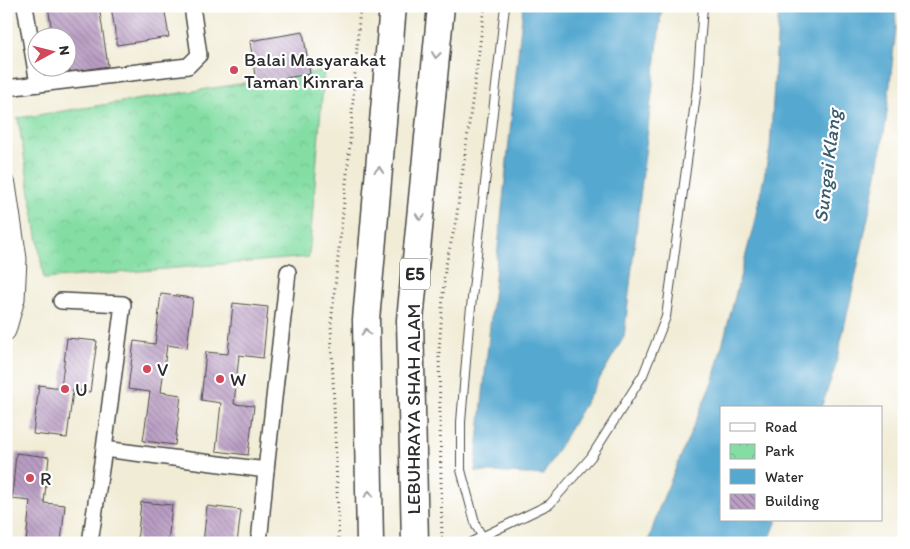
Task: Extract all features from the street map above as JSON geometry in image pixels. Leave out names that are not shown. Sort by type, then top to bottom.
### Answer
[{"type":"highway","points":[[370,543],[366,320],[393,6]]},
{"type":"highway","name":"LEBUHRAYA SHAH ALAM","points":[[414,543],[410,320],[440,6]]},
{"type":"street","points":[[26,6],[38,84]]},
{"type":"street","points":[[6,88],[188,66],[199,55],[192,6]]},
{"type":"street","points":[[6,185],[17,258],[15,299],[6,331]]},
{"type":"street","points":[[259,543],[288,272]]},
{"type":"street","points":[[61,301],[123,304],[90,543]]},
{"type":"street","points":[[104,449],[266,470]]},
{"type":"lane","points":[[482,536],[476,526],[461,470],[460,422],[470,315],[505,6]]},
{"type":"lane","points":[[471,542],[550,504],[591,457],[643,375],[666,317],[697,88],[703,6]]},
{"type":"path","points":[[339,543],[331,324],[348,156],[360,6]]},
{"type":"path","points":[[442,543],[439,351],[444,278],[456,221],[485,6]]},
{"type":"green space","points":[[324,71],[309,257],[44,279],[18,118]]},
{"type":"water","points":[[523,6],[662,6],[624,337],[543,475],[475,471]]},
{"type":"water","name":"Sungai Klang","points":[[779,6],[895,6],[896,28],[886,121],[876,180],[835,368],[822,406],[720,406],[720,522],[776,522],[768,543],[648,543],[659,508],[713,380],[753,228],[770,149]]},
{"type":"building","points":[[48,6],[99,6],[108,66],[78,71],[78,28],[51,28]]},
{"type":"building","points":[[111,6],[164,6],[169,37],[117,45]]},
{"type":"building","points":[[311,6],[328,6],[326,11]]},
{"type":"building","points":[[303,32],[310,74],[256,83],[250,41]]},
{"type":"building","name":"V","points":[[161,294],[193,298],[187,348],[167,345],[161,392],[181,395],[175,445],[143,441],[150,392],[128,389],[134,341],[155,344]]},
{"type":"building","name":"W","points":[[233,303],[268,307],[263,358],[239,355],[234,404],[254,406],[248,455],[216,451],[221,403],[201,400],[206,352],[228,354]]},
{"type":"building","name":"U","points":[[67,338],[97,341],[90,392],[73,390],[67,438],[33,434],[39,385],[61,388]]},
{"type":"building","name":"R","points":[[16,453],[49,457],[44,503],[65,505],[61,543],[26,543],[30,501],[12,499]]},
{"type":"building","points":[[141,502],[172,505],[168,543],[137,543]]},
{"type":"building","points":[[207,506],[241,510],[237,543],[203,543]]},
{"type":"place","name":"Balai Masyarakat Taman Kinrara","points":[[234,70]]},
{"type":"place","name":"V","points":[[147,369]]},
{"type":"place","name":"W","points":[[220,379]]},
{"type":"place","name":"U","points":[[65,389]]},
{"type":"place","name":"R","points":[[30,478]]}]
